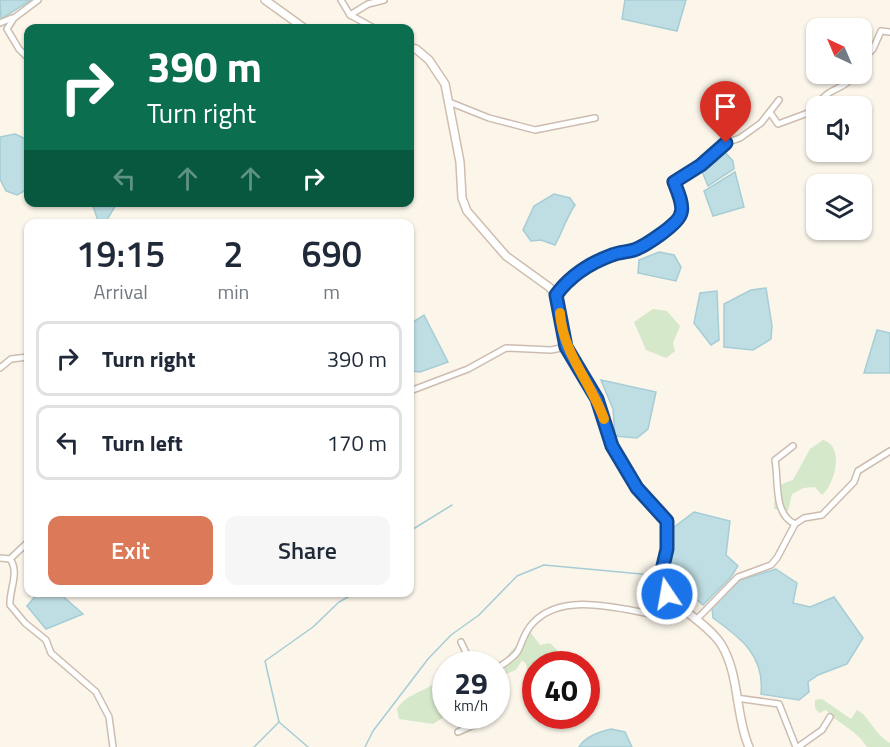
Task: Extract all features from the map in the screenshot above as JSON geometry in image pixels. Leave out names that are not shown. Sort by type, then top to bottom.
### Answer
[{"type":"street","points":[[24,54],[7,29],[14,18],[38,0]]},
{"type":"street","points":[[265,0],[298,24]]},
{"type":"street","points":[[341,0],[350,15],[367,24]]},
{"type":"street","points":[[350,15],[368,4],[384,0]]},
{"type":"street","points":[[0,22],[14,18]]},
{"type":"street","points":[[872,50],[881,31],[890,32]]},
{"type":"street","points":[[414,50],[423,55],[440,74],[449,102],[460,162],[462,198],[467,211],[506,255],[549,287],[556,295],[566,347],[597,399],[612,446],[637,488],[667,521],[668,541],[659,583],[673,599],[698,618],[721,645],[728,659],[749,747]]},
{"type":"street","points":[[823,96],[844,84]]},
{"type":"street","points":[[556,295],[573,276],[613,254],[633,250],[648,243],[676,221],[681,215],[682,208],[674,182],[771,114],[779,100]]},
{"type":"street","points":[[449,102],[489,118],[535,130],[595,118]]},
{"type":"street","points":[[771,114],[777,124],[784,124],[806,113]]},
{"type":"street","points":[[414,390],[468,369],[506,348],[551,350],[566,347]]},
{"type":"street","points":[[0,368],[11,359],[24,357]]},
{"type":"street","points":[[793,446],[775,460],[780,509],[787,520],[795,524]]},
{"type":"street","points":[[698,618],[738,577],[771,565],[795,524],[804,518],[822,515],[854,482],[858,471],[890,451]]},
{"type":"street","points":[[10,559],[24,546]]},
{"type":"street","points":[[0,558],[10,559],[14,564],[10,605],[25,623],[46,640],[51,653],[96,692],[109,717],[113,747]]},
{"type":"street","points":[[510,659],[514,656],[522,636],[545,614],[567,606],[583,605],[657,615],[673,599]]},
{"type":"street","points":[[461,642],[465,651]]},
{"type":"street","points":[[736,698],[779,704],[797,747],[822,730],[830,717]]},
{"type":"street","points":[[458,732],[465,729]]},
{"type":"green space","points":[[653,309],[667,311],[680,326],[673,343],[675,351],[666,358],[646,350],[634,322]]},
{"type":"green space","points":[[823,440],[830,444],[836,457],[834,474],[827,490],[822,495],[815,487],[803,488],[792,494],[788,511],[774,509],[779,487],[793,480],[810,449]]},
{"type":"green space","points":[[530,632],[540,645],[550,643],[558,651],[522,651],[522,660],[516,670],[510,672],[510,653],[524,633]]},
{"type":"green space","points":[[432,685],[432,724],[399,719],[397,709],[409,697]]},
{"type":"green space","points":[[822,699],[851,719],[857,710],[890,743],[890,747],[867,747],[858,736],[826,710],[819,713],[815,708],[815,700]]},
{"type":"water","points":[[0,0],[31,0],[1,19]]},
{"type":"water","points":[[625,0],[686,0],[677,31],[622,19]]},
{"type":"water","points":[[15,134],[24,138],[24,191],[17,195],[6,191],[0,179],[0,137]]},
{"type":"water","points":[[722,149],[733,161],[734,169],[708,186],[701,169]]},
{"type":"water","points":[[735,172],[744,207],[713,216],[704,191]]},
{"type":"water","points":[[554,194],[570,198],[575,205],[555,245],[541,240],[531,241],[523,230],[534,206]]},
{"type":"water","points":[[94,207],[115,207],[107,219],[97,219]]},
{"type":"water","points":[[659,252],[674,255],[681,267],[676,281],[638,273],[639,260]]},
{"type":"water","points":[[766,288],[772,326],[771,339],[753,350],[724,347],[724,304],[751,290]]},
{"type":"water","points":[[717,291],[719,340],[711,345],[694,323],[700,293]]},
{"type":"water","points":[[424,315],[448,362],[420,372],[414,371],[414,321]]},
{"type":"water","points":[[877,330],[890,333],[890,373],[864,373]]},
{"type":"water","points":[[601,380],[656,392],[648,429],[637,438],[615,436],[613,409]]},
{"type":"water","points":[[694,512],[730,521],[726,555],[738,566],[731,577],[703,605],[686,590],[672,583],[665,571],[673,528]]},
{"type":"water","points":[[776,569],[797,583],[793,603],[810,607],[834,597],[863,638],[847,664],[818,675],[808,682],[809,692],[799,700],[761,694],[759,669],[749,649],[713,618],[712,607],[740,580]]},
{"type":"water","points":[[35,597],[64,597],[83,614],[46,629],[27,606]]},
{"type":"water","points":[[611,729],[625,732],[632,747],[579,747],[589,737]]},
{"type":"waterway","points":[[414,529],[452,505]]},
{"type":"waterway","points":[[365,747],[373,731],[428,659],[451,635],[479,615],[517,576],[544,565],[652,575]]},
{"type":"waterway","points":[[308,747],[279,722],[265,661],[313,627],[339,602],[348,597]]},
{"type":"waterway","points":[[254,747],[279,722]]},
{"type":"slow traffic","points":[[560,313],[566,347],[573,362],[586,378],[604,419]]},
{"type":"route","points":[[667,594],[661,589],[659,583],[659,573],[667,549],[669,532],[667,521],[637,488],[612,446],[597,399],[566,347],[556,295],[566,281],[573,276],[613,254],[633,250],[648,243],[676,221],[681,215],[682,208],[674,182],[692,172],[726,143]]}]
